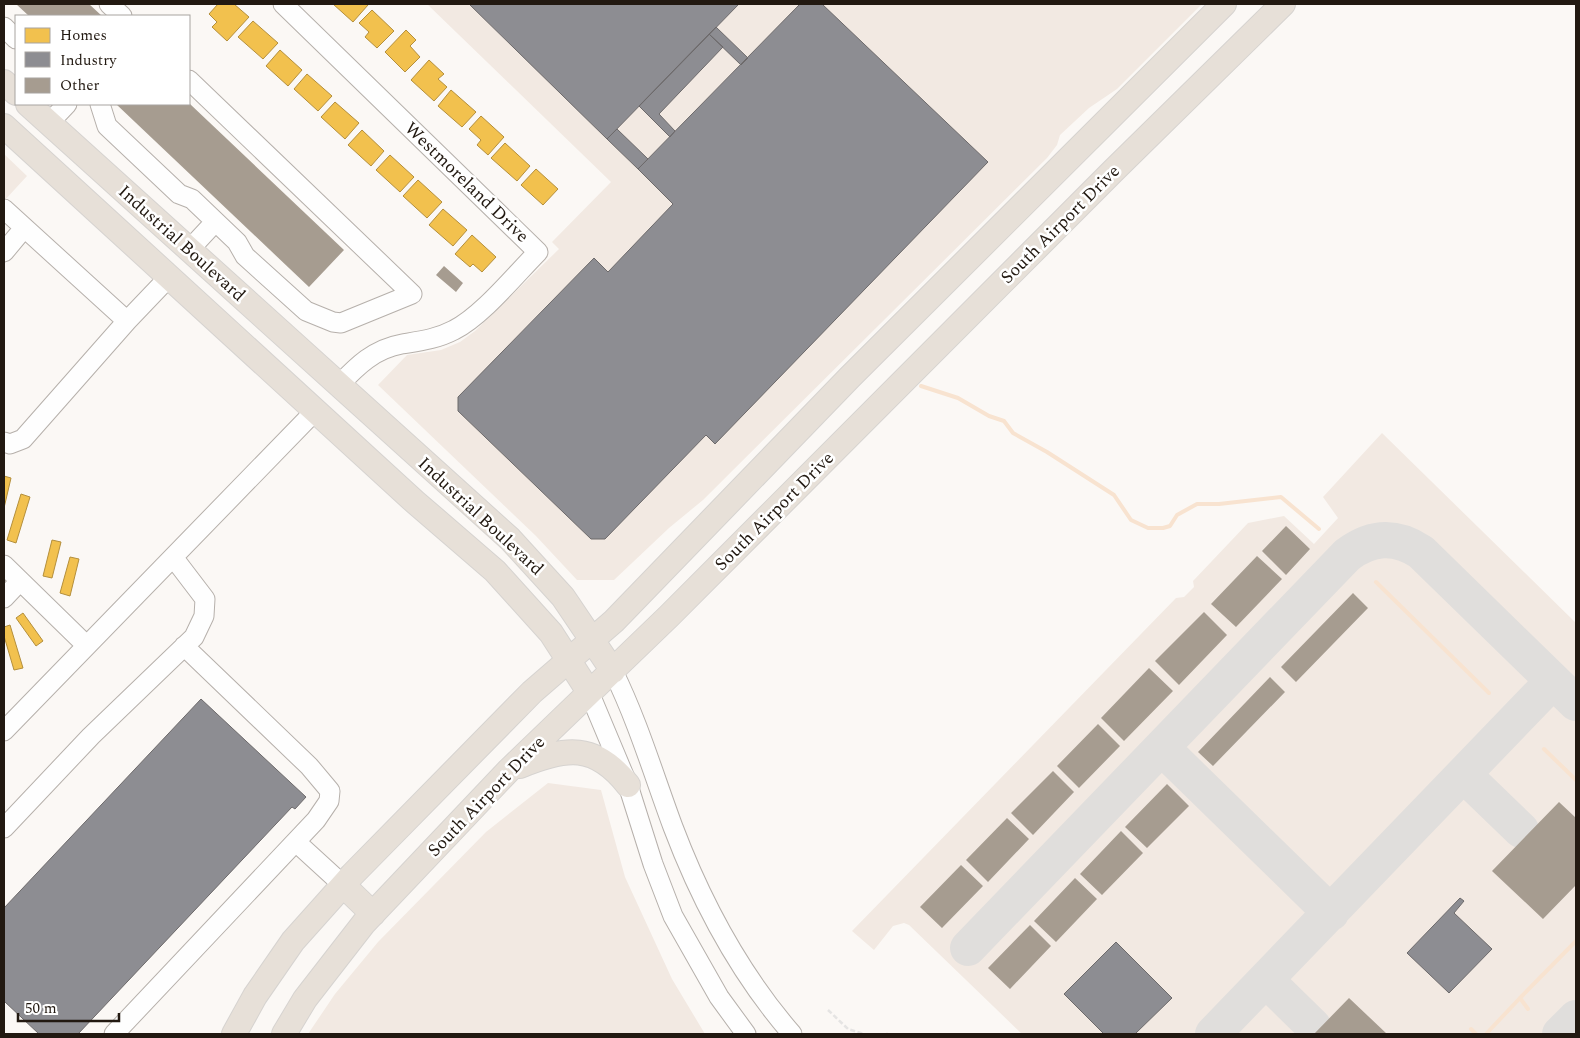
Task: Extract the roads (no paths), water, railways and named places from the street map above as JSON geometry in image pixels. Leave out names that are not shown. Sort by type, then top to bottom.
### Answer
[{"type":"main road","points":[[234,1034],[277,964],[343,885],[532,692],[614,621],[850,377],[1224,4]]},
{"type":"main road","name":"South Airport Drive","points":[[284,1034],[305,999],[373,914],[509,770],[613,671],[784,502],[1113,171],[1283,4]]},
{"type":"main road","points":[[4,82],[15,92]]},
{"type":"main road","name":"Industrial Boulevard","points":[[29,105],[515,545],[551,582],[593,638],[613,671]]},
{"type":"main road","points":[[27,147],[49,123]]},
{"type":"main road","name":"Industrial Boulevard","points":[[4,126],[428,514],[496,570],[534,612],[570,659],[589,692]]},
{"type":"main road","points":[[316,410],[339,385]]},
{"type":"main road","points":[[509,770],[558,753],[588,754],[608,763],[628,785]]},
{"type":"main road","points":[[343,885],[373,914]]},
{"type":"street","points":[[109,4],[121,15]]},
{"type":"street","name":"Westmoreland Drive","points":[[283,4],[538,252],[475,314],[456,329],[435,338],[401,344],[372,354],[363,360],[339,385]]},
{"type":"street","points":[[4,27],[15,38]]},
{"type":"street","points":[[100,105],[107,126],[179,194],[192,199],[237,242],[245,256],[306,312],[319,318],[341,323],[412,294],[190,81]]},
{"type":"street","points":[[49,123],[66,105]]},
{"type":"street","points":[[4,209],[127,321]]},
{"type":"street","points":[[189,250],[215,222]]},
{"type":"street","points":[[4,252],[24,228]]},
{"type":"street","points":[[4,442],[10,444],[23,438],[127,321],[169,277]]},
{"type":"street","points":[[4,731],[316,410]]},
{"type":"street","points":[[4,828],[91,736],[194,636],[204,616],[204,600],[173,557]]},
{"type":"street","points":[[4,565],[86,645]]},
{"type":"street","points":[[4,598],[20,581]]},
{"type":"street","points":[[114,1034],[296,842],[329,801],[330,790],[309,766],[184,646]]},
{"type":"street","name":"Industrial Boulevard","points":[[613,671],[644,739],[673,826],[710,910],[754,984],[792,1034]]},
{"type":"street","name":"Industrial Boulevard","points":[[589,692],[628,785],[653,864],[673,916],[719,997],[746,1034]]},
{"type":"street","points":[[296,842],[343,885]]},
{"type":"waterway","points":[[921,386],[958,398],[989,416],[1004,421],[1013,433],[1047,452],[1114,495],[1131,520],[1148,528],[1170,526],[1177,515],[1197,504],[1219,504],[1281,497],[1319,529]]},
{"type":"waterway","points":[[1376,582],[1489,693]]},
{"type":"waterway","points":[[1544,749],[1576,780]]},
{"type":"waterway","points":[[1528,1009],[1520,998],[1576,941]]},
{"type":"waterway","points":[[1486,1034],[1520,998]]},
{"type":"waterway","points":[[1471,1029],[1476,1034]]}]
